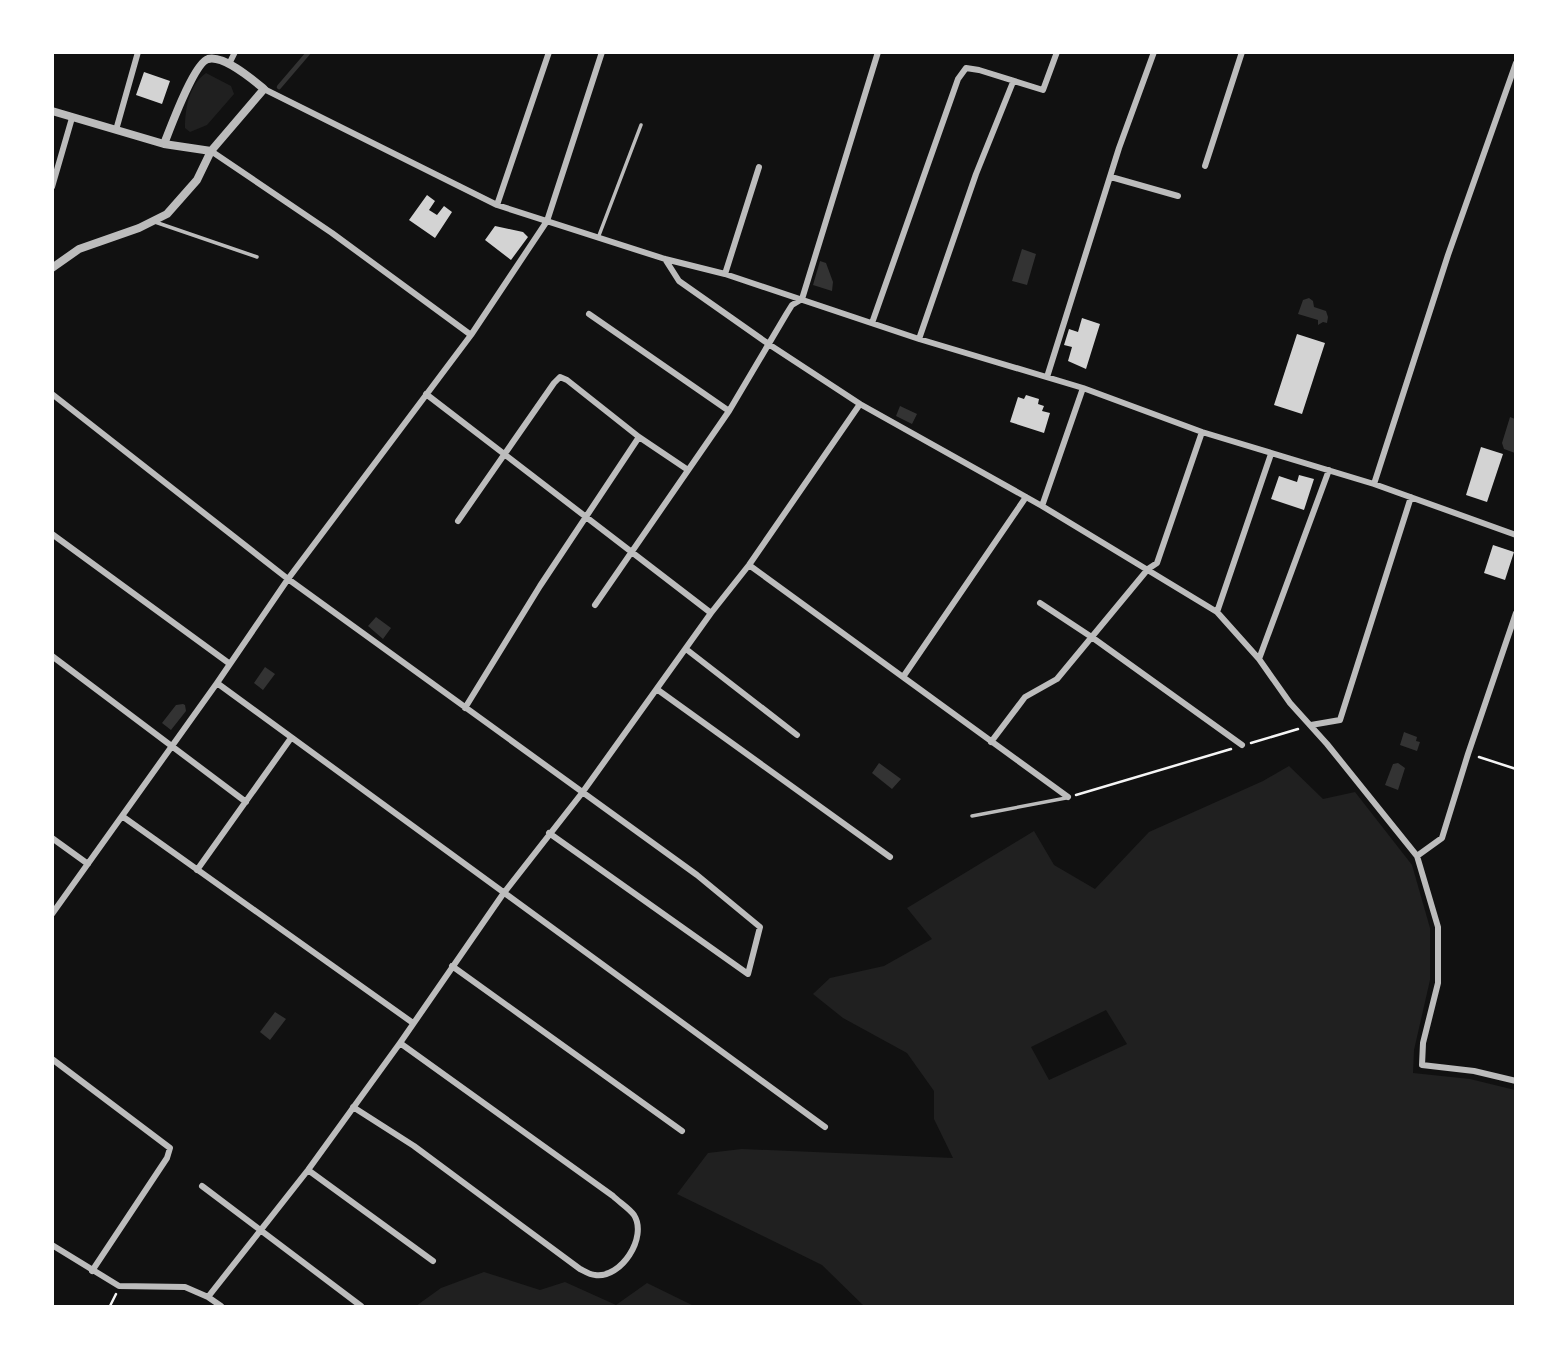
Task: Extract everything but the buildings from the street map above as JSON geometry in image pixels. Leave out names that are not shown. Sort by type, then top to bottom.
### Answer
[{"type":"street","points":[[116,130],[138,52]]},
{"type":"street","points":[[229,64],[235,52]]},
{"type":"street","points":[[497,205],[549,52]]},
{"type":"street","points":[[52,914],[288,579],[471,335],[547,221],[602,52]]},
{"type":"street","points":[[594,605],[729,411],[770,345],[786,313],[802,299],[878,52]]},
{"type":"street","points":[[872,323],[958,79],[966,68],[1043,90],[1056,52]]},
{"type":"street","points":[[1047,377],[1154,52]]},
{"type":"street","points":[[1205,166],[1242,52]]},
{"type":"street","points":[[164,144],[181,99],[202,62],[209,58],[222,60],[264,89],[497,205],[665,259],[725,274],[919,339],[1083,388],[1202,432],[1374,484],[1516,535]]},
{"type":"street","points":[[1374,484],[1448,255],[1516,64]]},
{"type":"street","points":[[919,339],[976,174],[1013,82]]},
{"type":"street","points":[[52,268],[79,248],[167,214],[187,193],[211,151],[264,89]]},
{"type":"street","points":[[52,111],[164,144],[211,151],[332,233],[471,335]]},
{"type":"street","points":[[52,187],[72,118]]},
{"type":"street","points":[[725,274],[759,167]]},
{"type":"street","points":[[1111,177],[1178,196]]},
{"type":"street","points":[[665,259],[679,281],[860,404],[1042,506],[1216,612],[1259,659],[1290,703],[1311,725],[1417,856],[1438,927],[1438,984],[1423,1043],[1422,1065],[1474,1071],[1515,1080]]},
{"type":"street","points":[[589,314],[729,411]]},
{"type":"street","points":[[458,522],[560,377],[639,437],[688,470]]},
{"type":"street","points":[[1042,506],[1083,388]]},
{"type":"street","points":[[52,394],[288,579],[697,875],[760,927],[748,974],[549,834]]},
{"type":"street","points":[[426,394],[711,613]]},
{"type":"street","points":[[208,1297],[308,1170],[400,1044],[503,894],[582,793],[711,613],[750,565],[860,404]]},
{"type":"street","points":[[991,742],[1025,697],[1057,679],[1149,569],[1157,563],[1202,432]]},
{"type":"street","points":[[465,708],[585,517],[639,437]]},
{"type":"street","points":[[1216,612],[1271,454]]},
{"type":"street","points":[[1259,659],[1329,470]]},
{"type":"street","points":[[903,677],[1026,497]]},
{"type":"street","points":[[1311,725],[1340,720],[1411,497]]},
{"type":"street","points":[[52,534],[230,664]]},
{"type":"street","points":[[750,565],[1068,797]]},
{"type":"street","points":[[1040,603],[1242,745]]},
{"type":"street","points":[[1417,856],[1442,838],[1516,612]]},
{"type":"street","points":[[686,649],[797,736]]},
{"type":"street","points":[[52,656],[246,802]]},
{"type":"street","points":[[217,683],[825,1127]]},
{"type":"street","points":[[658,690],[890,857]]},
{"type":"street","points":[[197,870],[291,738]]},
{"type":"street","points":[[122,816],[413,1023]]},
{"type":"street","points":[[52,838],[88,864]]},
{"type":"street","points":[[453,966],[682,1131]]},
{"type":"street","points":[[353,1107],[414,1146],[580,1269],[595,1275],[611,1273],[626,1259],[638,1233],[634,1216],[613,1196],[400,1044]]},
{"type":"street","points":[[52,1059],[170,1148],[167,1158],[92,1270]]},
{"type":"street","points":[[308,1170],[433,1261]]},
{"type":"street","points":[[202,1186],[361,1307]]},
{"type":"street","points":[[52,1245],[119,1286],[185,1287],[208,1297],[221,1307]]},
{"type":"lane","points":[[598,238],[641,125]]},
{"type":"lane","points":[[153,221],[257,257]]},
{"type":"lane","points":[[972,816],[1068,797]]},
{"type":"path","points":[[1068,797],[1311,725]]},
{"type":"path","points":[[1468,754],[1516,769]]},
{"type":"shaded area","points":[[206,73],[231,86],[234,94],[207,125],[190,132],[185,128],[189,98],[200,78]]},
{"type":"shaded area","points":[[1022,249],[1036,254],[1027,285],[1012,281]]},
{"type":"shaded area","points":[[820,261],[826,263],[833,282],[832,291],[813,285]]},
{"type":"shaded area","points":[[1309,298],[1314,307],[1326,311],[1327,323],[1318,325],[1318,320],[1298,314],[1303,300]]},
{"type":"shaded area","points":[[900,406],[917,414],[912,424],[896,416]]},
{"type":"shaded area","points":[[1510,417],[1515,419],[1515,453],[1504,449],[1502,443]]},
{"type":"shaded area","points":[[376,617],[391,628],[383,639],[368,626]]},
{"type":"shaded area","points":[[265,667],[275,674],[263,690],[254,683]]},
{"type":"shaded area","points":[[183,704],[186,711],[171,730],[162,723],[176,705]]},
{"type":"shaded area","points":[[1404,732],[1417,737],[1416,741],[1420,742],[1417,751],[1400,745]]},
{"type":"shaded area","points":[[879,763],[901,779],[892,789],[872,773]]},
{"type":"shaded area","points":[[1398,763],[1405,768],[1398,790],[1385,785],[1393,764]]},
{"type":"shaded area","points":[[1289,766],[1323,799],[1355,792],[1412,865],[1430,928],[1430,980],[1414,1050],[1413,1073],[1470,1079],[1515,1090],[1515,1306],[864,1306],[822,1265],[677,1194],[708,1153],[742,1149],[953,1158],[934,1119],[934,1091],[907,1053],[843,1018],[813,994],[830,978],[884,966],[932,939],[907,908],[1034,831],[1054,865],[1095,889],[1149,832],[1263,781]],"holes":[[[1106,1010],[1127,1044],[1049,1080],[1031,1047]]]},
{"type":"shaded area","points":[[275,1012],[286,1019],[270,1040],[260,1032]]},
{"type":"shaded area","points":[[484,1272],[540,1290],[565,1282],[616,1305],[647,1283],[694,1306],[416,1306],[441,1288]]},
{"type":"waterway","points":[[279,87],[309,52]]}]
